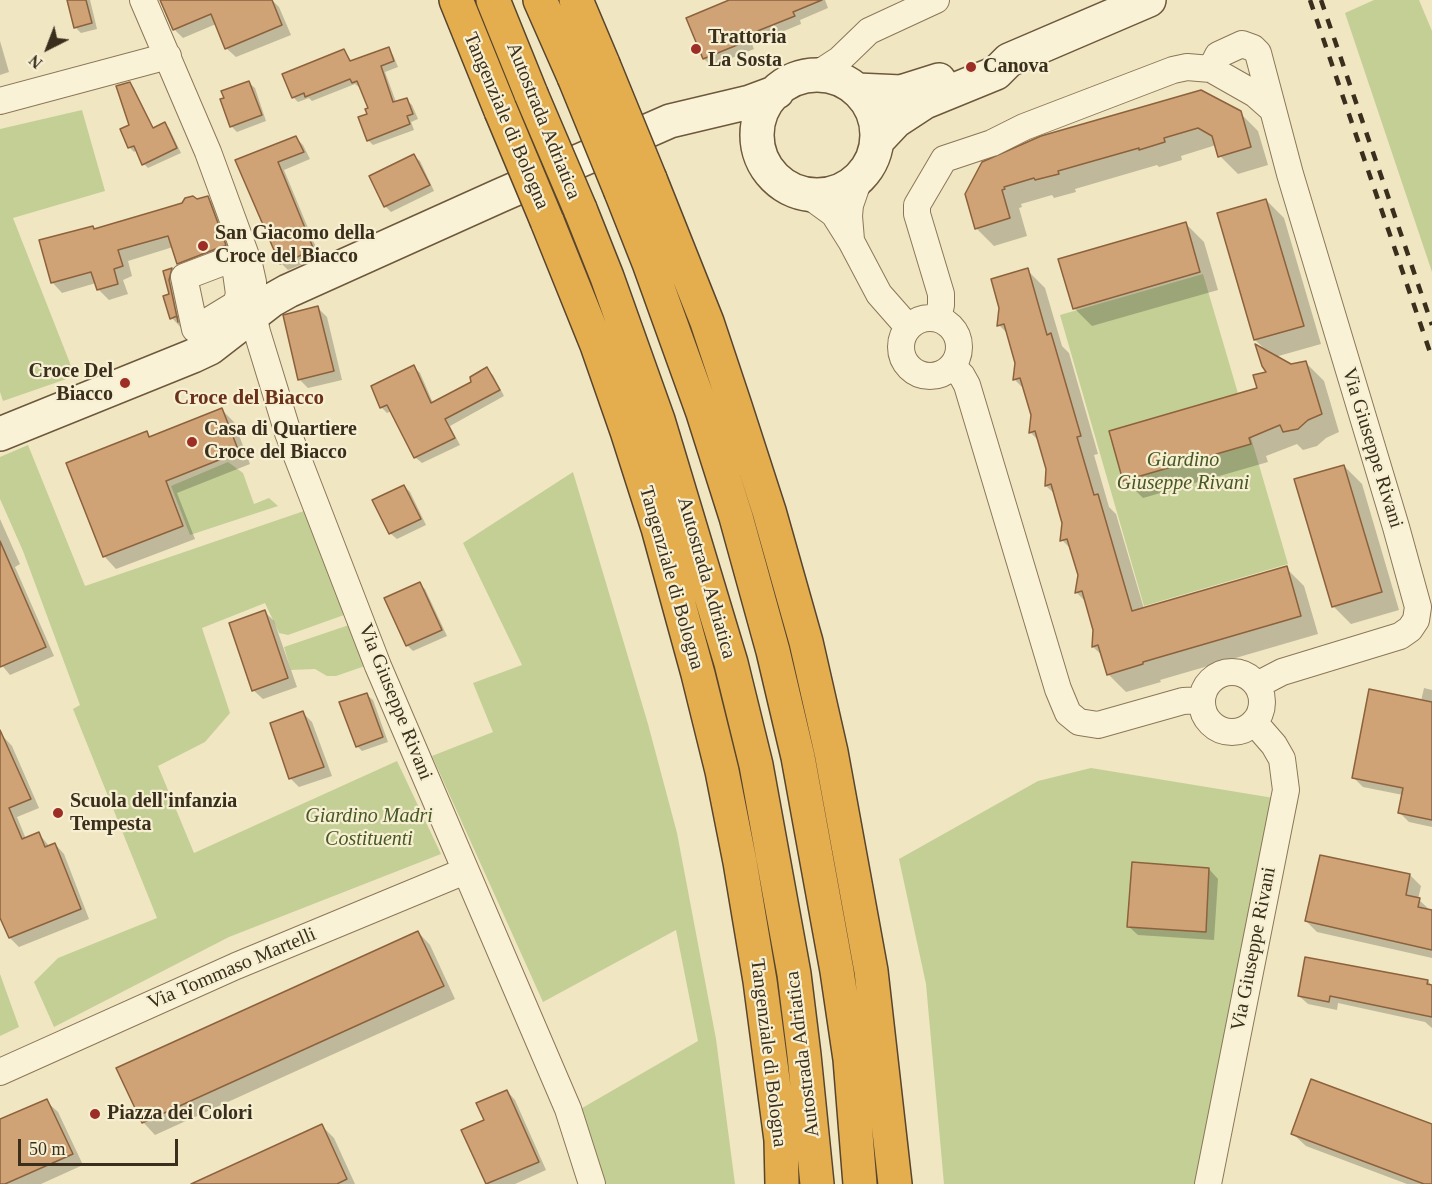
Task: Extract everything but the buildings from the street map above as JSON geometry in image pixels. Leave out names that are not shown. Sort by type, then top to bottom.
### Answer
[{"type":"highway","name":"Tangenziale di Bologna","points":[[456,0],[597,345],[627,430],[661,539],[704,695],[740,862],[760,981],[780,1140],[782,1184]]},
{"type":"highway","name":"Autostrada Adriatica","points":[[493,0],[607,277],[658,420],[731,663],[756,765],[794,974],[817,1184]]},
{"type":"highway","points":[[540,0],[588,70],[636,186],[707,322],[769,511],[806,642],[831,752],[871,971],[895,1184]]},
{"type":"highway","points":[[576,0],[588,70]]},
{"type":"highway","points":[[636,186],[736,517],[773,651],[798,757],[837,971],[850,1059],[860,1184]]},
{"type":"main road","points":[[879,139],[911,109],[996,73],[1009,60],[1149,0]]},
{"type":"main road","points":[[856,89],[892,92],[911,90],[992,58],[1009,60]]},
{"type":"main road","points":[[695,116],[708,117],[729,127],[747,142],[773,177],[784,186],[808,195],[830,195],[859,179],[870,167],[879,139],[874,112],[856,89],[841,79],[816,75],[800,77],[788,82],[777,92],[761,113],[756,135],[760,158]]},
{"type":"main road","points":[[0,434],[210,348],[253,314],[288,291],[488,201],[670,121],[750,102],[777,92]]},
{"type":"street","name":"Via Giuseppe Rivani","points":[[143,0],[208,152],[249,264],[253,282],[253,314],[264,357],[310,490],[378,666],[568,1109],[592,1184]]},
{"type":"street","points":[[816,75],[839,60],[862,37],[879,26],[936,0]]},
{"type":"street","points":[[856,89],[854,66],[858,53],[879,26]]},
{"type":"street","name":"Via Giuseppe Rivani","points":[[1211,69],[1218,55],[1242,44],[1253,48],[1258,53],[1272,109],[1418,607],[1416,620],[1410,629],[1400,636],[1282,672],[1257,685]]},
{"type":"street","points":[[0,101],[168,56]]},
{"type":"street","points":[[938,318],[941,305],[940,294],[917,214],[917,205],[941,161],[948,156],[992,143],[1024,127],[1173,70],[1187,67],[1211,69],[1256,94],[1272,109]]},
{"type":"street","points":[[851,240],[850,205],[859,179]]},
{"type":"street","points":[[808,195],[834,214],[851,240],[879,294],[908,327]]},
{"type":"street","points":[[924,318],[938,318],[949,325],[958,340],[959,350],[952,366],[944,372],[924,375],[907,365],[902,356],[903,336],[908,327],[924,318]]},
{"type":"street","points":[[952,366],[968,385],[1058,689],[1068,713],[1079,722],[1098,725],[1183,701],[1202,700]]},
{"type":"street","points":[[1226,673],[1244,674],[1257,685],[1262,703],[1260,713],[1254,722],[1242,730],[1232,732],[1221,729],[1207,718],[1202,700],[1204,691],[1216,676],[1226,673]]},
{"type":"street","name":"Via Giuseppe Rivani","points":[[1208,1184],[1286,790],[1282,759],[1274,745],[1254,722]]},
{"type":"street","name":"Via Tommaso Martelli","points":[[0,1072],[236,966],[465,871]]},
{"type":"green space","points":[[1374,0],[1419,0],[1432,31],[1432,272],[1345,13]]},
{"type":"green space","points":[[82,110],[105,191],[13,218],[75,376],[3,401],[0,392],[0,129]]},
{"type":"green space","name":"Giardino Giuseppe Rivani","points":[[1203,274],[1288,564],[1144,606],[1060,315]]},
{"type":"green space","name":"Giardino Madri Costituenti","points":[[28,445],[85,586],[304,511],[344,615],[288,635],[279,633],[265,603],[202,628],[230,713],[205,742],[158,766],[194,853],[397,761],[441,854],[229,937],[54,1027],[34,982],[58,958],[157,918],[73,709],[80,705],[23,551],[0,499],[0,457]]},
{"type":"green space","points":[[228,462],[243,473],[254,504],[269,498],[278,506],[190,535],[171,486]]},
{"type":"green space","points":[[573,472],[648,724],[677,833],[716,1039],[735,1184],[603,1184],[577,1111],[698,1041],[676,930],[543,1002],[432,756],[493,732],[473,683],[522,665],[463,543]]},
{"type":"green space","points":[[349,625],[365,666],[336,676],[327,676],[315,669],[291,670],[284,647]]},
{"type":"green space","points":[[1091,768],[1298,802],[1205,1184],[944,1184],[926,984],[899,859],[1038,781]]},
{"type":"green space","points":[[0,974],[19,1027],[0,1036]]},
{"type":"railway","points":[[1310,0],[1432,358]]},
{"type":"railway","points":[[1321,0],[1432,325]]},
{"type":"place","name":"Trattoria La Sosta","points":[[696,49]]},
{"type":"place","name":"Canova","points":[[971,67]]},
{"type":"place","name":"San Giacomo della Croce del Biacco","points":[[203,246]]},
{"type":"place","name":"Croce Del Biacco","points":[[125,383]]},
{"type":"place","name":"Casa di Quartiere Croce del Biacco","points":[[192,442]]},
{"type":"place","name":"Scuola dell'infanzia Tempesta","points":[[58,813]]},
{"type":"place","name":"Piazza dei Colori","points":[[95,1114]]},
{"type":"district","name":"Croce del Biacco","points":[[249,399]]}]
